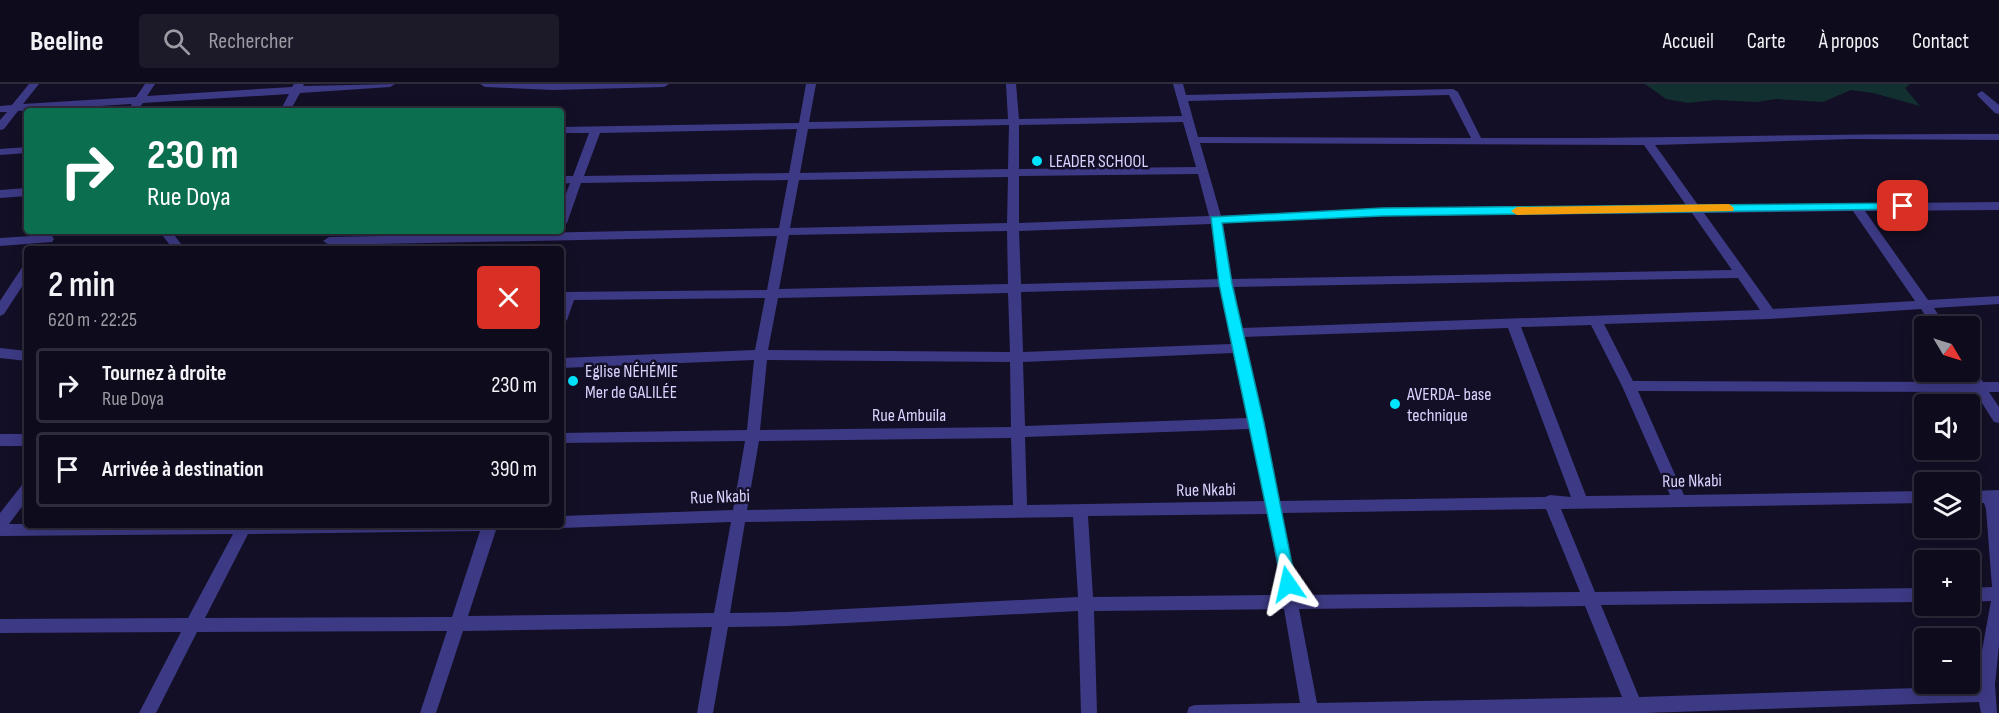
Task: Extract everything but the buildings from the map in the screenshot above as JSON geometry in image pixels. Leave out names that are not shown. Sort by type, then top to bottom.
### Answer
[{"type":"street","points":[[0,127],[34,84]]},
{"type":"street","points":[[134,108],[150,84]]},
{"type":"street","points":[[0,109],[298,87],[390,84]]},
{"type":"street","points":[[485,84],[553,87],[664,84]]},
{"type":"street","points":[[705,713],[737,516],[753,435],[761,355],[796,176],[811,84]]},
{"type":"street","points":[[1011,84],[1014,122],[1013,227],[1020,432],[1020,512]]},
{"type":"street","points":[[1178,84],[1215,219],[1235,333],[1257,423],[1274,508],[1310,712]]},
{"type":"street","points":[[287,108],[298,87]]},
{"type":"street","points":[[1183,98],[1453,92],[1478,142]]},
{"type":"street","points":[[1982,94],[1999,111]]},
{"type":"street","points":[[564,130],[1189,119]]},
{"type":"street","points":[[564,215],[595,130]]},
{"type":"street","points":[[1194,140],[1647,142],[1853,136],[1999,137]]},
{"type":"street","points":[[1647,142],[1770,314]]},
{"type":"street","points":[[0,152],[24,150]]},
{"type":"street","points":[[564,180],[1202,170]]},
{"type":"street","points":[[0,194],[24,192]]},
{"type":"street","points":[[564,229],[785,232],[1013,227],[1382,212],[1999,206]]},
{"type":"street","points":[[1855,207],[1933,316]]},
{"type":"street","points":[[329,241],[463,234]]},
{"type":"street","points":[[0,242],[47,240]]},
{"type":"street","points":[[0,311],[24,274]]},
{"type":"street","points":[[565,296],[774,294],[1429,278],[1741,274]]},
{"type":"street","points":[[1235,333],[1770,314],[1999,300]]},
{"type":"street","points":[[1595,320],[1629,386],[1679,500]]},
{"type":"street","points":[[1513,323],[1581,501]]},
{"type":"street","points":[[564,363],[761,355],[1017,357],[1239,348]]},
{"type":"street","points":[[0,353],[24,356]]},
{"type":"street","points":[[1975,382],[1999,418]]},
{"type":"street","points":[[1629,386],[1999,387]]},
{"type":"street","name":"Rue Ambuila","points":[[564,438],[1020,432],[1257,423]]},
{"type":"street","points":[[0,440],[24,441]]},
{"type":"street","points":[[0,524],[24,493]]},
{"type":"street","name":"Rue Nkabi","points":[[564,522],[737,516],[1274,508],[1551,501],[1914,497]]},
{"type":"street","points":[[1994,497],[1999,585]]},
{"type":"street","points":[[1551,501],[1635,709]]},
{"type":"street","points":[[1080,511],[1086,604],[1089,713]]},
{"type":"street","points":[[0,530],[98,528]]},
{"type":"street","points":[[147,713],[242,528]]},
{"type":"street","points":[[428,713],[490,528]]},
{"type":"street","points":[[1980,595],[1999,594]]},
{"type":"street","points":[[0,626],[456,624],[811,618],[1086,604],[1914,595]]},
{"type":"street","points":[[1989,713],[1986,694],[1999,600]]},
{"type":"street","points":[[1195,713],[1635,709],[1986,694]]},
{"type":"green space","points":[[1645,84],[1910,84],[1905,88],[1920,106],[1873,93],[1851,90],[1823,102],[1776,99],[1757,102],[1715,100],[1688,103],[1666,99]]},
{"type":"slow traffic","points":[[1517,211],[1729,208]]},
{"type":"place","name":"LEADER SCHOOL","points":[[1037,161]]},
{"type":"place","name":"Eglise NÉHÉMIE Mer de GALILÉE","points":[[573,381]]},
{"type":"place","name":"AVERDA- base technique","points":[[1395,404]]},
{"type":"route","points":[[1288,584],[1257,423],[1225,284],[1215,219],[1382,212],[1903,206]]}]
